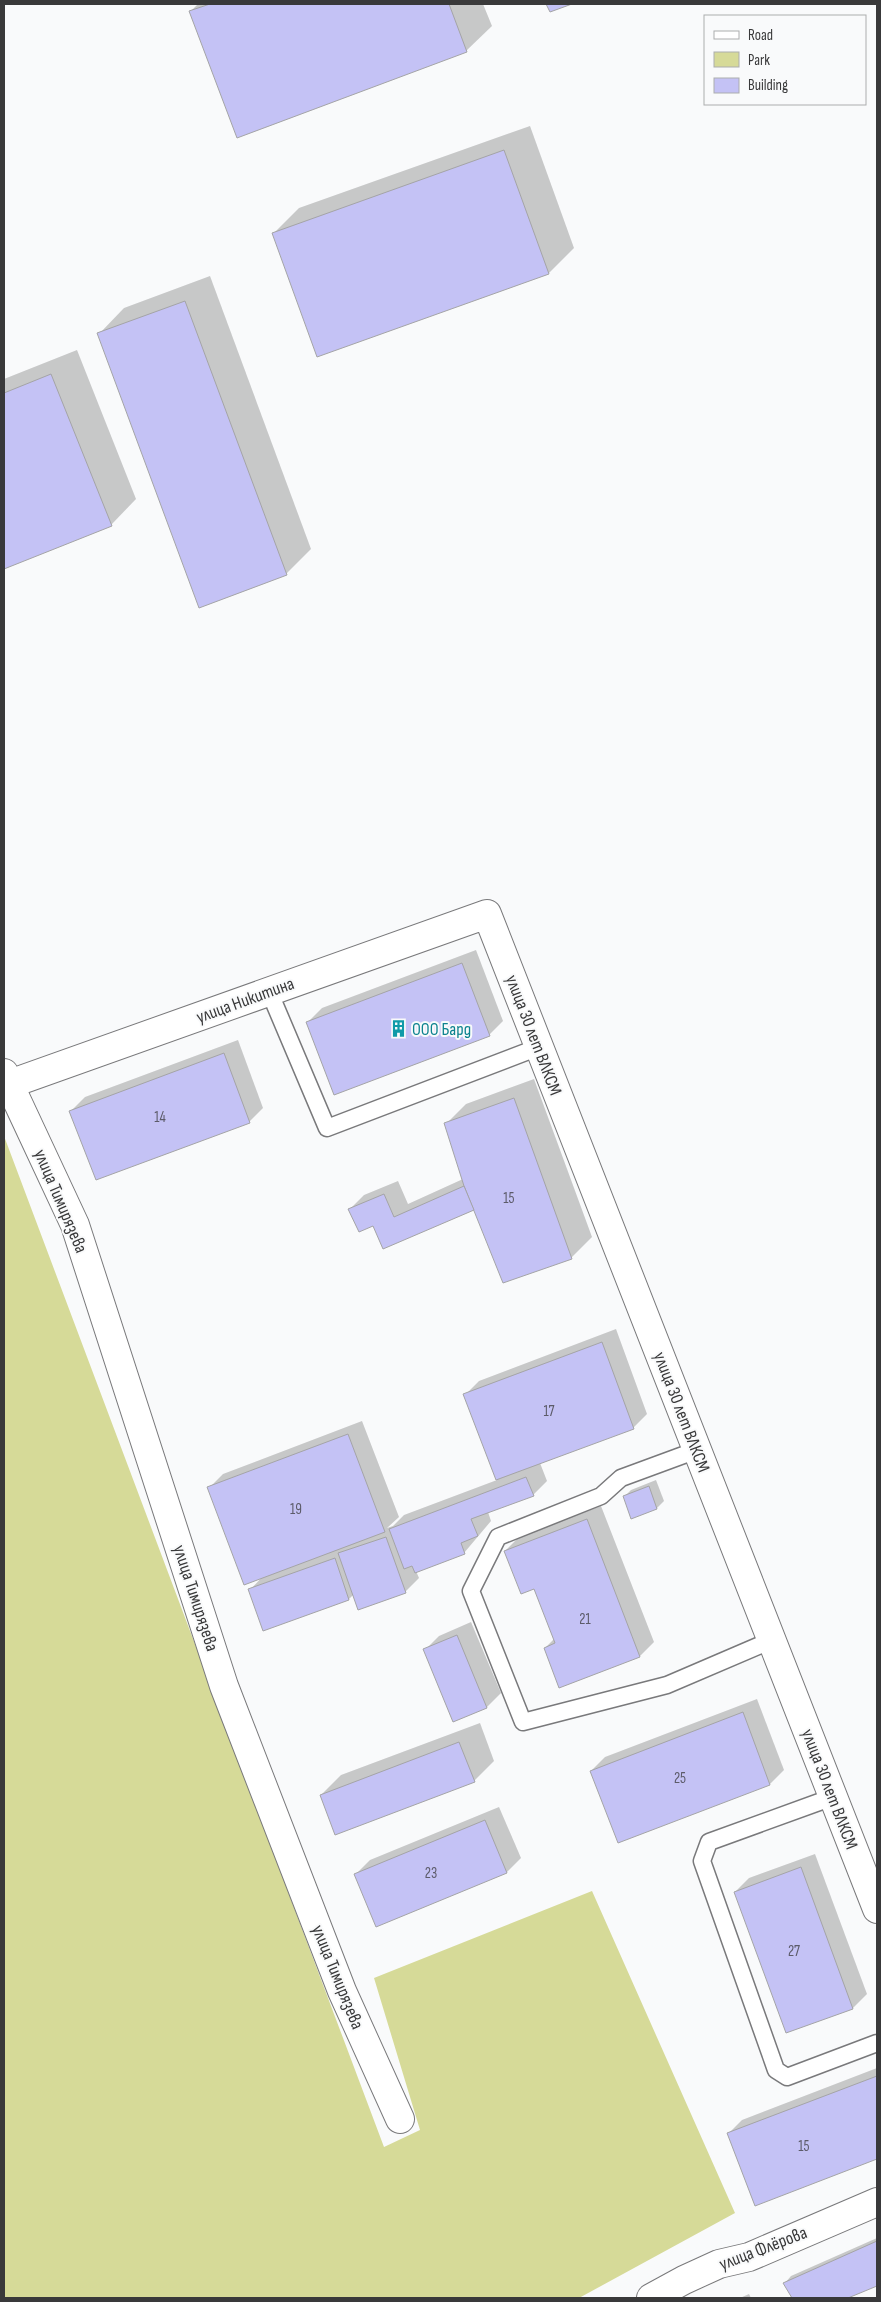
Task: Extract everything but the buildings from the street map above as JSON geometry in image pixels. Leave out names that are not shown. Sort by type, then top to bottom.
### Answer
[{"type":"street","name":"улица Никитина","points":[[5,1081],[487,914]]},
{"type":"street","name":"улица 30 лет ВЛКСМ","points":[[487,914],[877,1909]]},
{"type":"street","name":"улица Тимирязева","points":[[5,1081],[75,1225],[224,1686],[342,1991],[400,2119]]},
{"type":"street","name":"улица Флёрова","points":[[651,2298],[719,2264],[749,2257],[877,2202]]},
{"type":"lane","points":[[269,991],[327,1128],[539,1047]]},
{"type":"lane","points":[[697,1450],[621,1478],[601,1496],[498,1538],[471,1591],[478,1609],[523,1722],[667,1685],[772,1640]]},
{"type":"lane","points":[[833,1797],[709,1842],[702,1861],[776,2070],[787,2077],[877,2043]]},
{"type":"green space","points":[[4,1136],[384,2147],[420,2130],[374,1978],[592,1891],[735,2213],[579,2298],[4,2298]]},
{"type":"place","name":"ООО Бард","points":[[398,1029]]}]
